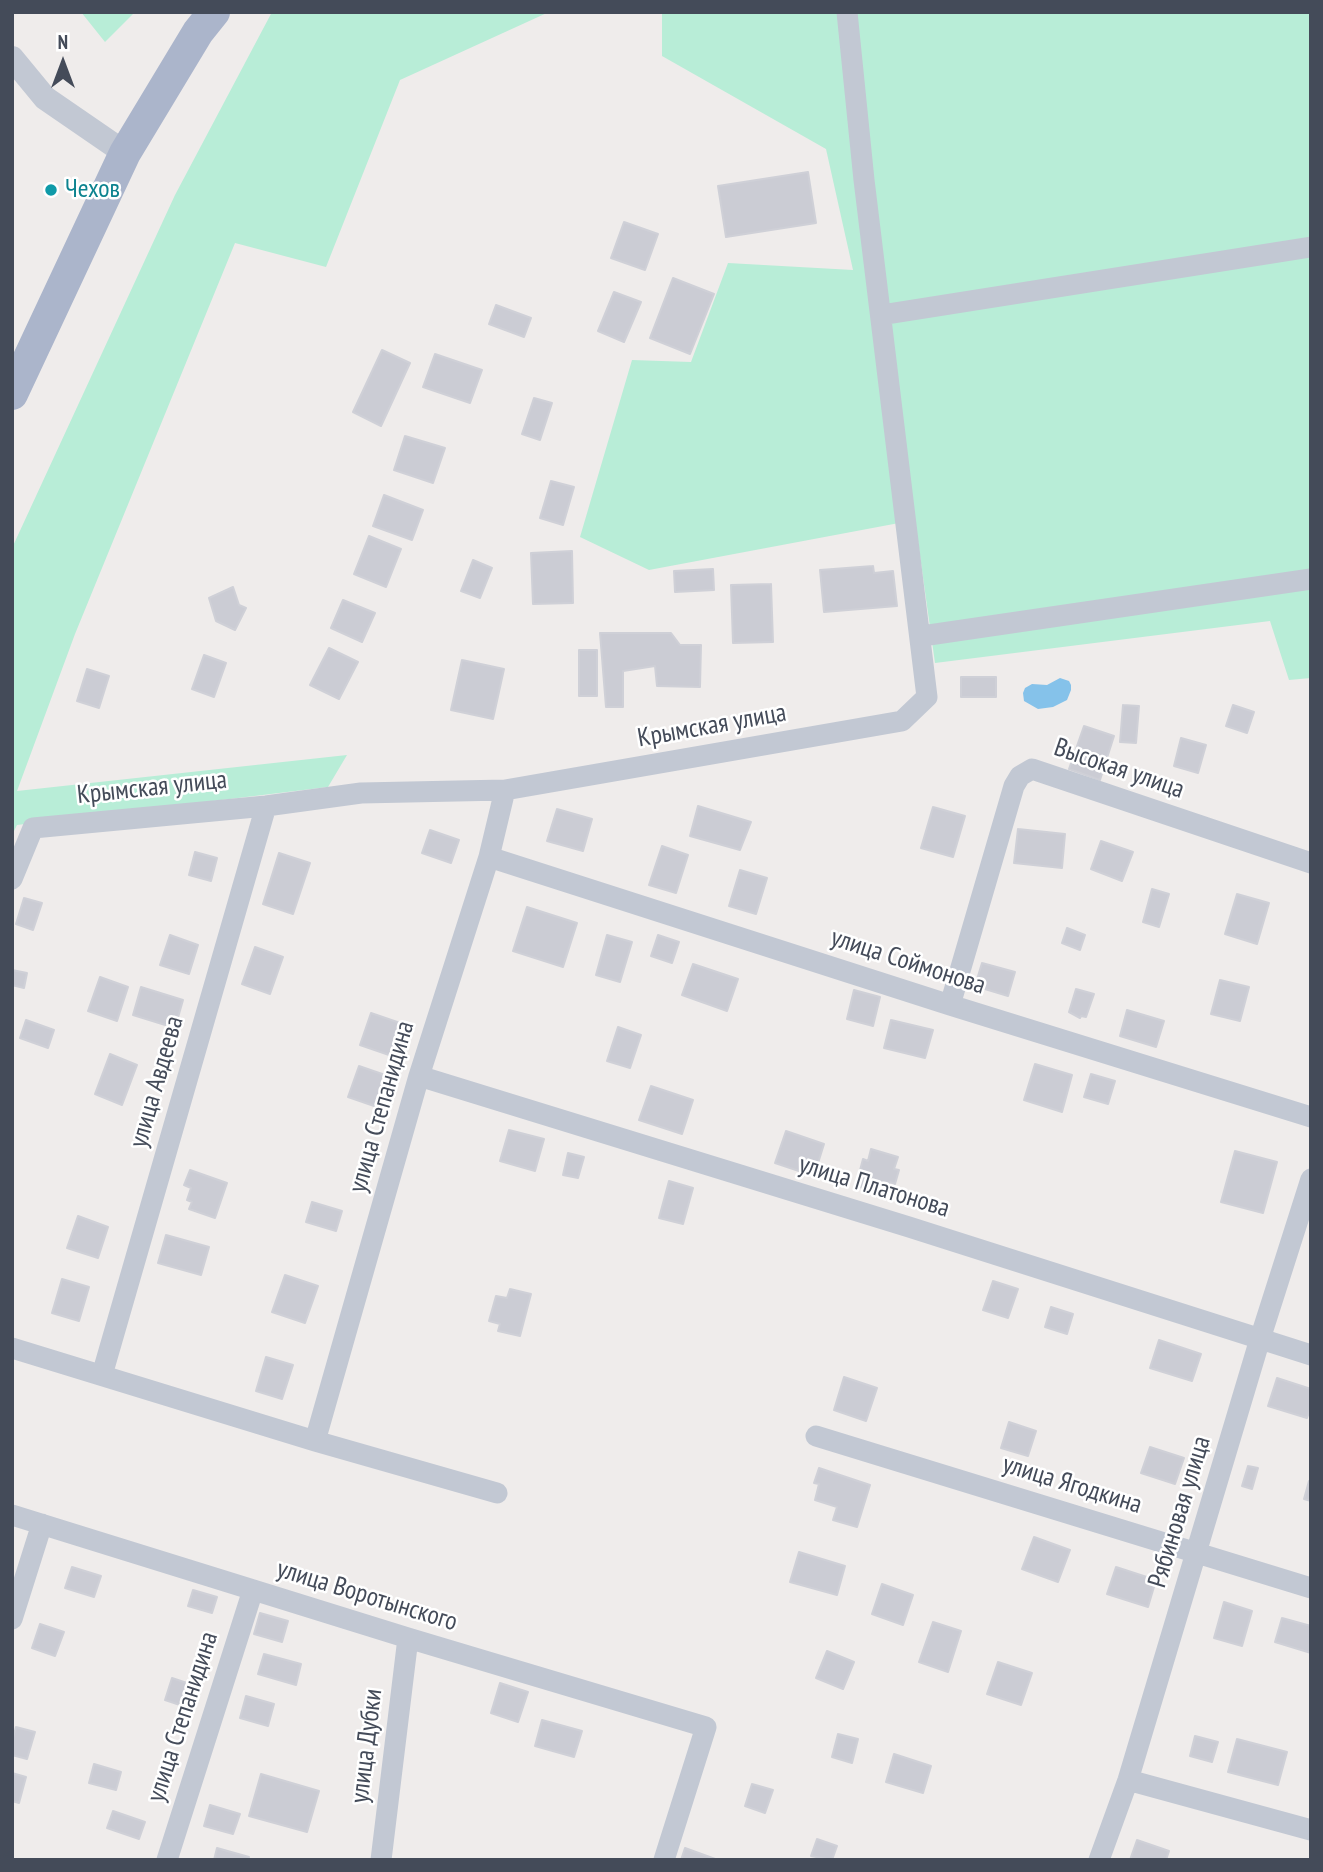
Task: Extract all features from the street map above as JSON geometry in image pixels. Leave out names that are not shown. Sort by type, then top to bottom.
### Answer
[{"type":"main road","points":[[12,394],[125,153],[198,32],[214,12]]},
{"type":"street","name":"Крымская улица","points":[[12,879],[33,828],[266,806],[361,793],[505,790],[902,721],[928,697],[864,180],[847,12]]},
{"type":"street","points":[[12,58],[45,98],[125,153]]},
{"type":"street","points":[[881,314],[1311,247]]},
{"type":"street","points":[[922,636],[1311,579]]},
{"type":"street","name":"Высокая улица","points":[[950,1005],[1014,786],[1020,776],[1032,768],[1311,863]]},
{"type":"street","name":"улица Степанидина","points":[[315,1441],[419,1076],[489,857],[505,790]]},
{"type":"street","name":"улица Авдеева","points":[[102,1374],[266,806]]},
{"type":"street","name":"улица Соймонова","points":[[489,857],[1311,1117]]},
{"type":"street","name":"улица Платонова","points":[[419,1076],[909,1227],[1311,1355]]},
{"type":"street","name":"Рябиновая улица","points":[[1098,1860],[1128,1780],[1260,1339],[1311,1179]]},
{"type":"street","points":[[12,1348],[315,1441],[497,1493]]},
{"type":"street","name":"улица Ягодкина","points":[[816,1436],[1311,1588]]},
{"type":"street","name":"улица Воротынского","points":[[12,1515],[706,1727],[664,1860]]},
{"type":"street","points":[[12,1619],[42,1524]]},
{"type":"street","name":"улица Степанидина","points":[[167,1860],[253,1590]]},
{"type":"street","name":"улица Дубки","points":[[381,1860],[408,1638]]},
{"type":"street","points":[[1128,1780],[1311,1830]]},
{"type":"green space","points":[[81,12],[135,12],[105,42]]},
{"type":"green space","points":[[272,12],[549,12],[400,80],[326,267],[235,243],[75,634],[17,791],[347,755],[328,787],[17,825],[12,835],[12,548],[175,195]]},
{"type":"green space","points":[[662,12],[1311,12],[1311,678],[1289,680],[1270,621],[935,663],[915,520],[649,570],[580,537],[632,360],[691,362],[728,263],[853,270],[826,149],[662,56]]},
{"type":"water","points":[[1060,678],[1069,681],[1071,685],[1067,700],[1053,707],[1038,709],[1024,701],[1025,688],[1032,684],[1047,685]]},
{"type":"building","points":[[808,172],[816,223],[726,237],[718,186]]},
{"type":"building","points":[[624,222],[658,234],[645,270],[611,258]]},
{"type":"building","points":[[673,278],[714,294],[690,354],[650,338]]},
{"type":"building","points":[[614,292],[641,302],[624,342],[598,331]]},
{"type":"building","points":[[496,305],[531,318],[524,337],[489,324]]},
{"type":"building","points":[[382,350],[410,363],[381,426],[353,412]]},
{"type":"building","points":[[435,354],[482,370],[470,403],[423,387]]},
{"type":"building","points":[[534,398],[552,403],[540,440],[522,434]]},
{"type":"building","points":[[405,436],[445,448],[433,483],[394,470]]},
{"type":"building","points":[[551,481],[574,487],[563,525],[540,518]]},
{"type":"building","points":[[384,495],[423,510],[412,540],[373,526]]},
{"type":"building","points":[[369,536],[401,549],[386,587],[354,574]]},
{"type":"building","points":[[572,551],[573,603],[533,604],[531,553]]},
{"type":"building","points":[[473,560],[492,568],[480,598],[461,591]]},
{"type":"building","points":[[873,566],[874,573],[893,571],[897,606],[824,612],[820,570]]},
{"type":"building","points":[[713,569],[714,590],[675,592],[674,571]]},
{"type":"building","points":[[771,584],[773,642],[733,643],[731,585]]},
{"type":"building","points":[[233,587],[239,605],[246,608],[235,630],[216,621],[209,598]]},
{"type":"building","points":[[343,600],[375,613],[362,642],[331,628]]},
{"type":"building","points":[[600,633],[671,633],[680,645],[701,645],[700,687],[657,686],[655,666],[623,671],[623,707],[606,707]]},
{"type":"building","points":[[329,648],[358,662],[339,699],[310,685]]},
{"type":"building","points":[[579,650],[597,650],[597,696],[579,696]]},
{"type":"building","points":[[204,655],[226,663],[214,697],[192,689]]},
{"type":"building","points":[[462,660],[504,669],[493,719],[451,710]]},
{"type":"building","points":[[87,669],[109,676],[99,708],[77,701]]},
{"type":"building","points":[[961,677],[996,677],[996,697],[961,697]]},
{"type":"building","points":[[1123,705],[1139,706],[1136,743],[1120,742]]},
{"type":"building","points":[[1233,705],[1254,712],[1247,733],[1226,726]]},
{"type":"building","points":[[1084,726],[1114,736],[1100,780],[1069,769]]},
{"type":"building","points":[[1181,738],[1206,745],[1198,773],[1174,766]]},
{"type":"building","points":[[698,806],[751,822],[740,850],[690,836]]},
{"type":"building","points":[[933,807],[965,816],[953,857],[921,848]]},
{"type":"building","points":[[557,809],[592,819],[583,851],[547,841]]},
{"type":"building","points":[[1018,829],[1065,834],[1062,868],[1014,863]]},
{"type":"building","points":[[430,830],[459,840],[451,863],[422,853]]},
{"type":"building","points":[[1101,841],[1133,852],[1122,881],[1091,869]]},
{"type":"building","points":[[662,846],[688,855],[676,893],[649,885]]},
{"type":"building","points":[[195,852],[217,858],[211,881],[189,875]]},
{"type":"building","points":[[279,853],[310,863],[293,914],[263,904]]},
{"type":"building","points":[[740,870],[767,878],[756,914],[729,906]]},
{"type":"building","points":[[1152,889],[1169,894],[1159,927],[1143,922]]},
{"type":"building","points":[[1237,894],[1269,903],[1257,944],[1225,934]]},
{"type":"building","points":[[24,898],[42,903],[33,930],[16,924]]},
{"type":"building","points":[[527,907],[577,923],[563,967],[513,951]]},
{"type":"building","points":[[1067,928],[1085,935],[1080,950],[1062,943]]},
{"type":"building","points":[[170,935],[198,945],[189,974],[160,965]]},
{"type":"building","points":[[607,935],[632,942],[620,982],[596,975]]},
{"type":"building","points":[[658,935],[679,942],[672,963],[651,956]]},
{"type":"building","points":[[255,947],[283,957],[270,994],[242,984]]},
{"type":"building","points":[[982,963],[1015,972],[1008,996],[975,986]]},
{"type":"building","points":[[693,964],[738,979],[727,1011],[682,995]]},
{"type":"building","points":[[12,970],[27,973],[24,988],[12,985]]},
{"type":"building","points":[[100,977],[128,987],[117,1021],[88,1011]]},
{"type":"building","points":[[1220,980],[1249,987],[1240,1021],[1211,1014]]},
{"type":"building","points":[[141,987],[183,1000],[175,1028],[133,1015]]},
{"type":"building","points":[[1076,989],[1094,994],[1086,1017],[1080,1018],[1069,1012]]},
{"type":"building","points":[[854,990],[880,997],[873,1026],[847,1019]]},
{"type":"building","points":[[1127,1010],[1164,1021],[1156,1047],[1120,1036]]},
{"type":"building","points":[[371,1013],[403,1024],[392,1056],[360,1045]]},
{"type":"building","points":[[26,1020],[54,1030],[48,1048],[20,1038]]},
{"type":"building","points":[[891,1020],[933,1030],[925,1058],[884,1048]]},
{"type":"building","points":[[618,1027],[641,1035],[630,1068],[607,1061]]},
{"type":"building","points":[[110,1054],[137,1065],[122,1105],[95,1094]]},
{"type":"building","points":[[1035,1064],[1072,1075],[1062,1112],[1024,1100]]},
{"type":"building","points":[[359,1066],[388,1076],[377,1107],[348,1097]]},
{"type":"building","points":[[1091,1074],[1115,1081],[1108,1104],[1084,1097]]},
{"type":"building","points":[[651,1086],[693,1100],[682,1134],[639,1120]]},
{"type":"building","points":[[509,1130],[544,1139],[535,1171],[500,1161]]},
{"type":"building","points":[[786,1131],[824,1144],[814,1176],[775,1163]]},
{"type":"building","points":[[871,1149],[898,1157],[894,1169],[899,1170],[895,1184],[890,1182],[886,1195],[860,1187],[864,1175],[859,1174],[863,1159],[868,1161]]},
{"type":"building","points":[[1235,1151],[1277,1162],[1263,1213],[1221,1202]]},
{"type":"building","points":[[568,1153],[584,1157],[578,1178],[563,1175]]},
{"type":"building","points":[[190,1170],[227,1183],[215,1218],[189,1209],[192,1202],[187,1200],[191,1188],[184,1185]]},
{"type":"building","points":[[669,1181],[693,1188],[683,1224],[659,1218]]},
{"type":"building","points":[[312,1202],[342,1211],[336,1231],[306,1222]]},
{"type":"building","points":[[78,1216],[108,1227],[98,1258],[67,1248]]},
{"type":"building","points":[[166,1235],[209,1247],[201,1275],[158,1263]]},
{"type":"building","points":[[285,1275],[318,1286],[305,1323],[272,1312]]},
{"type":"building","points":[[62,1279],[89,1287],[79,1321],[52,1313]]},
{"type":"building","points":[[993,1281],[1018,1289],[1008,1318],[983,1310]]},
{"type":"building","points":[[510,1289],[531,1294],[520,1336],[498,1331],[500,1324],[489,1321],[496,1296],[507,1298]]},
{"type":"building","points":[[1051,1307],[1073,1314],[1067,1334],[1045,1327]]},
{"type":"building","points":[[1159,1340],[1201,1354],[1192,1381],[1150,1368]]},
{"type":"building","points":[[266,1357],[293,1365],[282,1399],[256,1391]]},
{"type":"building","points":[[844,1377],[877,1388],[866,1421],[834,1410]]},
{"type":"building","points":[[1277,1378],[1311,1389],[1311,1407],[1307,1418],[1268,1406]]},
{"type":"building","points":[[1009,1422],[1036,1431],[1028,1456],[1001,1448]]},
{"type":"building","points":[[1150,1447],[1184,1458],[1175,1484],[1141,1473]]},
{"type":"building","points":[[1248,1466],[1258,1468],[1252,1489],[1242,1486]]},
{"type":"building","points":[[819,1468],[870,1485],[857,1527],[833,1520],[837,1507],[815,1500],[819,1484],[814,1483]]},
{"type":"building","points":[[1311,1481],[1311,1501],[1304,1499]]},
{"type":"building","points":[[1034,1537],[1070,1550],[1058,1582],[1022,1569]]},
{"type":"building","points":[[799,1552],[845,1566],[837,1595],[790,1582]]},
{"type":"building","points":[[72,1567],[101,1576],[94,1597],[65,1588]]},
{"type":"building","points":[[1116,1567],[1156,1580],[1148,1607],[1107,1594]]},
{"type":"building","points":[[882,1584],[913,1595],[903,1625],[872,1614]]},
{"type":"building","points":[[193,1590],[217,1597],[212,1613],[188,1606]]},
{"type":"building","points":[[1224,1602],[1252,1611],[1242,1646],[1214,1638]]},
{"type":"building","points":[[260,1613],[288,1621],[282,1642],[254,1634]]},
{"type":"building","points":[[1282,1618],[1311,1626],[1311,1653],[1275,1642]]},
{"type":"building","points":[[933,1622],[961,1631],[948,1672],[919,1662]]},
{"type":"building","points":[[40,1624],[64,1632],[55,1656],[32,1648]]},
{"type":"building","points":[[827,1651],[854,1662],[843,1689],[816,1678]]},
{"type":"building","points":[[264,1654],[301,1664],[296,1685],[258,1674]]},
{"type":"building","points":[[998,1662],[1032,1673],[1021,1705],[987,1694]]},
{"type":"building","points":[[172,1678],[190,1684],[183,1706],[165,1700]]},
{"type":"building","points":[[500,1683],[528,1692],[518,1722],[491,1713]]},
{"type":"building","points":[[246,1696],[274,1704],[268,1726],[240,1718]]},
{"type":"building","points":[[542,1720],[582,1731],[574,1757],[535,1746]]},
{"type":"building","points":[[16,1727],[35,1732],[27,1759],[12,1755]]},
{"type":"building","points":[[838,1734],[858,1739],[852,1763],[832,1757]]},
{"type":"building","points":[[1195,1736],[1218,1742],[1212,1762],[1190,1756]]},
{"type":"building","points":[[1237,1739],[1287,1752],[1278,1785],[1228,1772]]},
{"type":"building","points":[[894,1754],[931,1766],[923,1793],[886,1782]]},
{"type":"building","points":[[94,1764],[121,1772],[116,1790],[89,1783]]},
{"type":"building","points":[[12,1773],[26,1777],[19,1803],[12,1801]]},
{"type":"building","points":[[261,1774],[319,1791],[307,1832],[249,1816]]},
{"type":"building","points":[[752,1784],[773,1790],[765,1813],[745,1806]]},
{"type":"building","points":[[210,1805],[240,1814],[233,1834],[204,1826]]},
{"type":"building","points":[[113,1811],[145,1822],[139,1839],[107,1828]]},
{"type":"building","points":[[817,1839],[837,1846],[832,1860],[811,1856]]},
{"type":"building","points":[[1137,1840],[1169,1851],[1166,1860],[1130,1860]]},
{"type":"building","points":[[217,1848],[249,1857],[248,1860],[214,1860]]},
{"type":"building","points":[[685,1848],[718,1860],[681,1860]]},
{"type":"place","name":"Чехов","points":[[51,190]]}]
